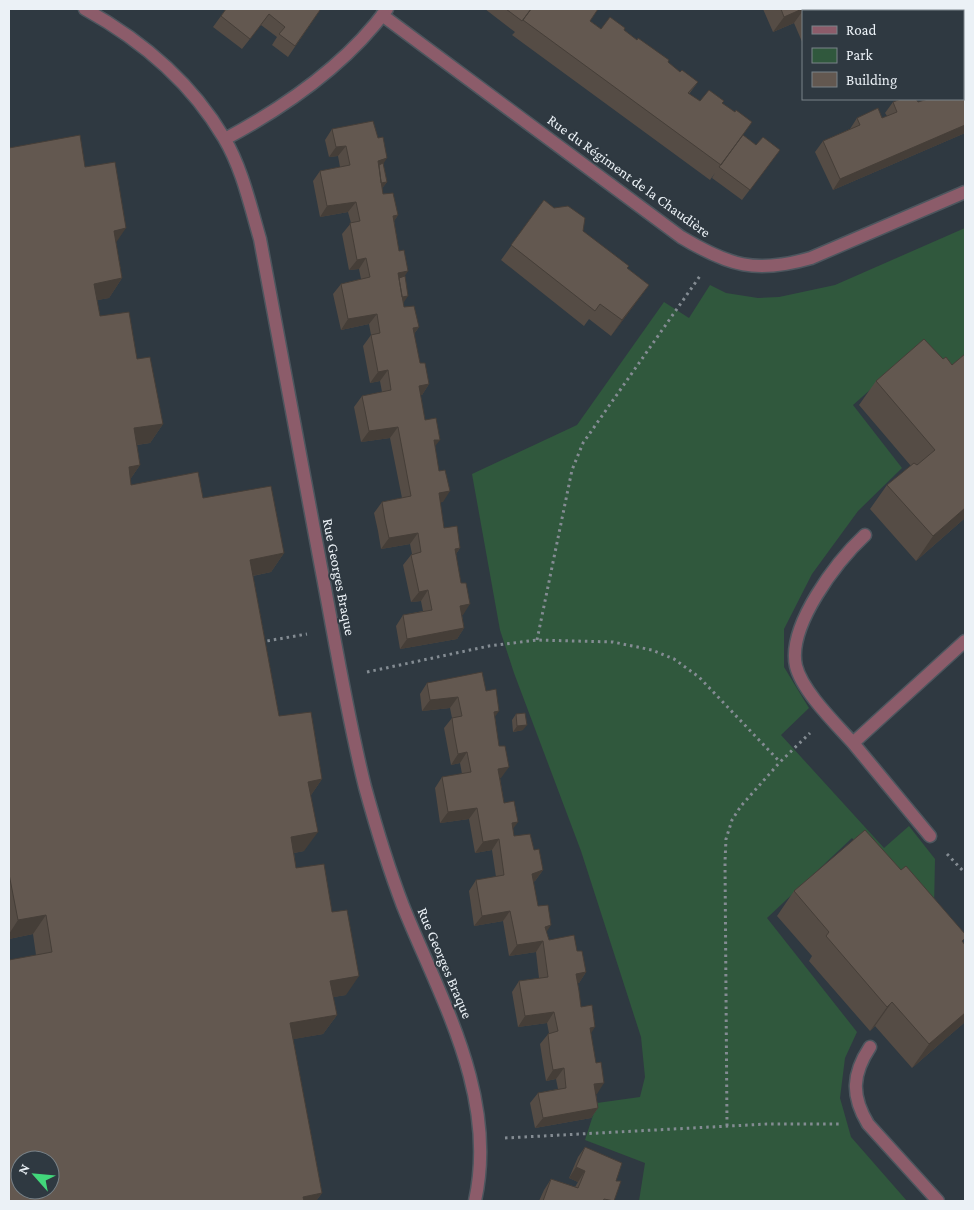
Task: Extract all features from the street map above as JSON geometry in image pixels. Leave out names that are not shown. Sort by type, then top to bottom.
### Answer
[{"type":"street","name":"Rue Georges Braque","points":[[86,9],[134,38],[156,56],[183,83],[205,109],[224,139],[248,194],[260,239],[354,739],[375,822],[403,906],[458,1036],[474,1096],[480,1139],[475,1201]]},
{"type":"street","name":"Rue du Régiment de la Chaudière","points":[[224,139],[247,127],[321,77],[366,36],[384,12],[681,237],[714,256],[746,266],[761,267],[794,263],[820,254],[965,192]]},
{"type":"street","points":[[865,535],[836,565],[804,620],[795,654],[796,667],[802,680],[829,716],[930,836]]},
{"type":"street","points":[[853,743],[965,641]]},
{"type":"street","points":[[870,1046],[864,1057],[855,1087],[856,1099],[861,1113],[868,1124],[938,1201]]},
{"type":"path","points":[[537,640],[572,470],[583,443],[714,256]]},
{"type":"path","points":[[257,642],[290,637]]},
{"type":"path","points":[[342,677],[489,646],[537,640],[613,642],[652,650],[674,660],[699,676],[780,762]]},
{"type":"path","points":[[727,1126],[726,839],[732,820],[741,806],[780,762],[829,716]]},
{"type":"path","points":[[480,1139],[727,1126],[868,1124]]},
{"type":"green space","points":[[965,228],[965,355],[940,376],[915,350],[853,405],[902,468],[858,511],[812,574],[784,629],[784,667],[809,708],[781,735],[884,848],[909,826],[935,859],[934,908],[923,917],[852,838],[767,918],[857,1032],[845,1058],[840,1098],[851,1137],[907,1201],[639,1201],[645,1163],[585,1140],[597,1103],[640,1097],[645,1077],[641,1037],[581,851],[514,673],[500,630],[472,474],[577,425],[664,302],[689,318],[710,285],[726,293],[758,298],[779,297],[835,285]]},
{"type":"building","points":[[226,9],[320,10],[295,46],[279,34],[285,27],[269,14],[250,39],[221,16]]},
{"type":"building","points":[[506,9],[531,9],[522,21]]},
{"type":"building","points":[[531,9],[598,9],[590,21],[601,29],[610,17],[637,40],[638,38],[669,60],[668,62],[680,72],[682,70],[698,82],[688,93],[700,101],[709,90],[724,101],[722,103],[735,112],[736,110],[752,122],[721,165],[523,20]]},
{"type":"building","points":[[781,9],[802,9],[784,17]]},
{"type":"building","points":[[805,9],[828,10],[806,10]]},
{"type":"building","points":[[850,9],[869,9],[866,10]]},
{"type":"building","points":[[964,84],[965,125],[840,179],[823,141],[860,125],[857,118],[878,108],[882,118],[897,112],[893,102],[898,100],[917,100],[918,102],[925,100],[964,100]]},
{"type":"building","points":[[373,121],[378,138],[383,137],[387,158],[378,161],[383,194],[393,193],[398,215],[393,216],[399,251],[404,250],[408,271],[398,273],[404,307],[414,306],[419,327],[413,328],[420,363],[425,363],[429,384],[419,386],[425,420],[436,418],[440,440],[434,440],[439,471],[445,470],[450,491],[439,493],[444,528],[457,526],[460,548],[455,549],[461,583],[466,583],[470,604],[460,606],[464,628],[407,639],[403,615],[432,610],[428,590],[419,592],[411,555],[421,552],[418,533],[389,538],[382,502],[411,496],[398,427],[369,431],[362,396],[391,390],[388,370],[378,372],[371,335],[380,333],[377,314],[348,319],[341,284],[370,277],[366,258],[357,260],[350,223],[360,221],[356,202],[327,206],[320,171],[350,165],[346,146],[336,147],[332,129]]},
{"type":"building","points":[[80,135],[85,167],[115,162],[126,228],[114,231],[122,278],[94,284],[100,316],[129,312],[137,359],[150,357],[163,424],[134,428],[140,465],[129,467],[131,485],[198,472],[203,498],[271,486],[284,553],[250,560],[279,716],[311,712],[322,779],[308,782],[318,832],[291,837],[296,868],[324,864],[332,912],[347,910],[359,976],[330,981],[337,1015],[290,1023],[322,1193],[303,1197],[304,1201],[9,1201],[9,960],[52,952],[46,915],[18,920],[9,874],[9,148]]},
{"type":"building","points":[[743,135],[756,145],[763,137],[780,150],[750,190],[719,167]]},
{"type":"building","points":[[383,163],[387,182],[381,183],[379,165]]},
{"type":"building","points":[[544,200],[554,208],[568,206],[585,218],[583,231],[629,266],[627,268],[649,285],[622,320],[600,304],[595,311],[511,245]]},
{"type":"building","points":[[405,276],[408,296],[402,297],[399,278]]},
{"type":"building","points":[[924,339],[943,359],[946,357],[952,365],[965,354],[965,508],[933,536],[887,485],[914,463],[917,465],[935,450],[876,381]]},
{"type":"building","points":[[482,672],[486,691],[496,689],[499,711],[494,712],[499,746],[505,746],[509,767],[498,769],[504,803],[514,801],[518,822],[512,823],[514,836],[530,834],[534,850],[539,849],[543,870],[532,874],[538,906],[548,905],[551,925],[545,927],[549,940],[574,935],[577,951],[582,951],[586,972],[576,974],[581,1007],[592,1005],[595,1027],[590,1028],[596,1063],[601,1062],[604,1083],[594,1084],[598,1108],[543,1118],[538,1093],[566,1088],[564,1068],[553,1070],[550,1053],[548,1034],[558,1031],[554,1012],[525,1016],[519,981],[548,977],[543,941],[517,945],[510,911],[482,916],[476,880],[504,875],[499,839],[483,842],[477,808],[448,812],[442,777],[471,772],[467,752],[458,754],[454,733],[452,718],[462,716],[458,697],[430,700],[427,683]]},
{"type":"building","points":[[525,713],[527,725],[517,726],[516,714]]},
{"type":"building","points":[[865,830],[901,870],[906,866],[965,934],[965,938],[962,941],[965,945],[965,1013],[929,1044],[892,1002],[887,1007],[826,936],[829,932],[794,891]]},
{"type":"building","points":[[585,1147],[622,1163],[616,1181],[621,1181],[614,1201],[604,1199],[603,1201],[543,1201],[551,1179],[578,1188],[585,1171],[576,1167]]}]
